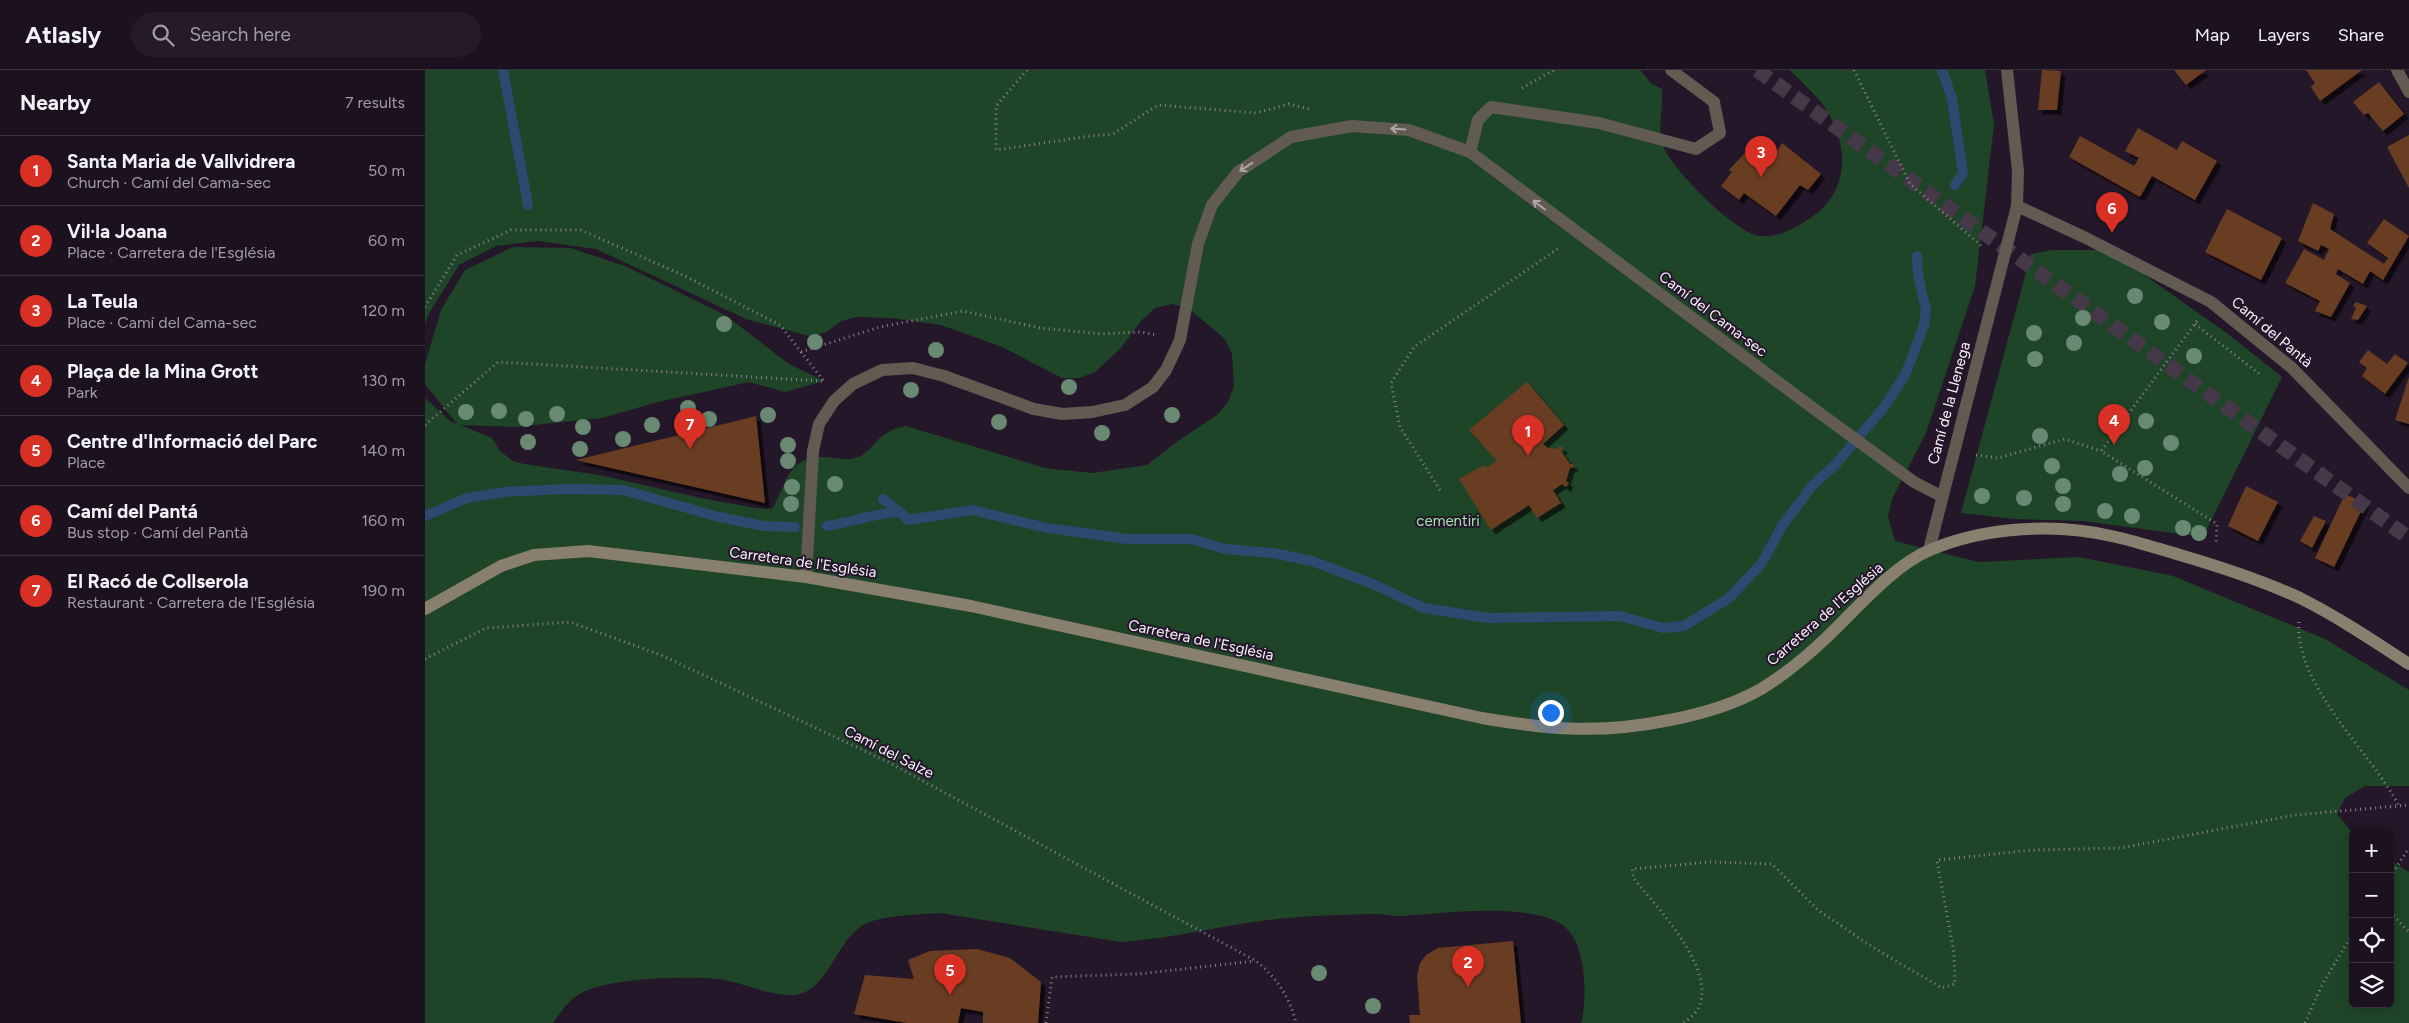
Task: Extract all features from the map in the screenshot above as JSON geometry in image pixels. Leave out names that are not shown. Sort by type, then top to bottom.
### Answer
[{"type":"main road","name":"Carretera de l'Església","points":[[425,609],[501,566],[534,555],[562,551],[587,551],[806,577],[981,608],[1483,718],[1535,727],[1591,730],[1631,728],[1690,716],[1725,706],[1761,688],[1811,651],[1887,579],[1929,550],[1999,531],[2071,531],[2106,535],[2247,574],[2301,599],[2361,632],[2409,664]]},
{"type":"street","points":[[1470,152],[1478,120],[1491,106],[1599,123],[1696,149],[1720,133],[1714,102],[1671,70]]},
{"type":"street","name":"Camí de la Llenega","points":[[1929,550],[1941,496],[2017,206],[2018,171],[2007,70]]},
{"type":"street","points":[[2397,70],[2409,92]]},
{"type":"street","name":"Camí del Cama-sec","points":[[806,577],[813,451],[819,424],[834,401],[853,384],[881,370],[913,368],[944,376],[1034,410],[1062,414],[1092,412],[1125,405],[1153,387],[1166,370],[1180,340],[1198,244],[1212,205],[1238,172],[1291,137],[1352,126],[1409,130],[1470,152],[1914,482],[1941,496]]},
{"type":"street","name":"Camí del Pantà","points":[[2017,206],[2086,238],[2211,302],[2292,368],[2409,488]]},
{"type":"path","points":[[1027,70],[996,106],[996,150],[1113,134],[1158,105],[1256,113],[1289,104],[1318,111]]},
{"type":"path","points":[[1854,70],[1910,184],[1973,240]]},
{"type":"path","points":[[425,307],[457,255],[511,230],[581,230],[685,276],[780,325],[824,381],[498,362],[425,425]]},
{"type":"path","points":[[1441,490],[1400,427],[1391,383],[1414,347],[1578,234]]},
{"type":"path","points":[[2101,452],[2211,302]]},
{"type":"path","points":[[801,352],[880,327],[963,311],[1040,328],[1101,334],[1140,332],[1165,336]]},
{"type":"path","points":[[1971,454],[1998,458],[2065,440],[2101,452],[2217,524],[2216,544]]},
{"type":"path","points":[[2301,599],[2298,636],[2310,676],[2399,806]]},
{"type":"path","name":"Camí del Salze","points":[[425,659],[486,628],[570,622],[661,654],[888,762],[1256,961],[1267,970],[1280,986],[1292,1005],[1296,1023]]},
{"type":"path","points":[[1685,1023],[1698,1010],[1702,995],[1698,970],[1678,932],[1634,879],[1633,869],[1710,862],[1772,864],[1819,910],[1874,948],[1942,988],[1955,984],[1955,953],[1937,860],[2033,850],[2121,848],[2295,815],[2409,805]]},
{"type":"path","points":[[2393,873],[2409,848]]},
{"type":"path","points":[[2394,916],[2409,932]]},
{"type":"path","points":[[2305,1023],[2322,985],[2349,940]]},
{"type":"path","points":[[1046,1023],[1052,977],[1138,974],[1256,961]]},
{"type":"green space","name":"cementiri","points":[[425,70],[1640,70],[1652,84],[1662,89],[1660,126],[1664,148],[1670,159],[1707,200],[1736,224],[1760,236],[1773,236],[1790,230],[1821,210],[1831,198],[1838,184],[1842,169],[1839,137],[1833,121],[1820,101],[1790,70],[1985,70],[1994,125],[1975,286],[1926,433],[1892,499],[1888,516],[1895,541],[1978,562],[2079,557],[2173,576],[2325,639],[2409,690],[2409,786],[2365,786],[2345,798],[2337,814],[2349,828],[2349,1008],[2394,1008],[2394,863],[2409,872],[2409,1023],[1581,1023],[1584,998],[1583,968],[1575,940],[1568,930],[1558,922],[1542,916],[1503,911],[1482,911],[1399,916],[1373,914],[1290,918],[1258,921],[1160,938],[1121,942],[940,913],[901,916],[872,921],[855,931],[816,984],[807,991],[795,995],[777,994],[710,978],[649,979],[608,984],[591,989],[571,1000],[553,1023],[425,1023],[425,398],[451,422],[457,424],[425,384],[425,364],[441,310],[465,270],[513,247],[570,248],[625,266],[725,315],[789,364],[824,381],[785,392],[749,382],[658,402],[602,418],[515,427],[460,425],[492,438],[501,452],[513,461],[599,475],[701,498],[756,508],[772,509],[789,474],[801,462],[821,457],[855,458],[867,452],[888,432],[906,426],[1045,468],[1092,473],[1147,465],[1175,443],[1217,415],[1228,402],[1234,386],[1232,354],[1225,339],[1188,308],[1172,304],[1155,308],[1141,321],[1120,349],[1095,372],[1079,378],[1062,378],[1002,347],[941,325],[891,318],[857,317],[841,321],[828,331],[813,337],[746,319],[596,249],[538,241],[496,246],[459,265],[428,315],[425,324]]},
{"type":"green space","points":[[2053,250],[2101,250],[2143,274],[2228,334],[2282,377],[2203,537],[2083,521],[2015,519],[1961,513],[2031,254]]},
{"type":"building","points":[[2042,70],[2061,71],[2057,110],[2038,110]]},
{"type":"building","points":[[2174,70],[2206,70],[2186,85]]},
{"type":"building","points":[[2306,70],[2362,70],[2320,101],[2311,87],[2315,83]]},
{"type":"building","points":[[2379,82],[2404,114],[2383,131],[2368,113],[2364,115],[2353,102]]},
{"type":"building","points":[[2138,128],[2177,150],[2182,141],[2217,161],[2195,200],[2152,176],[2140,197],[2069,157],[2080,136],[2134,166],[2139,158],[2125,151]]},
{"type":"building","points":[[2409,135],[2409,188],[2387,147]]},
{"type":"building","points":[[1758,139],[1776,152],[1782,143],[1821,174],[1808,190],[1800,185],[1776,216],[1744,193],[1739,200],[1721,186],[1732,172],[1729,170]]},
{"type":"building","points":[[2313,203],[2334,214],[2330,229],[2384,264],[2388,258],[2367,243],[2384,219],[2409,236],[2383,280],[2370,271],[2363,284],[2338,269],[2336,274],[2350,283],[2331,317],[2315,311],[2320,301],[2285,283],[2304,249],[2324,260],[2329,249],[2321,245],[2318,251],[2298,241]]},
{"type":"building","points":[[2227,209],[2282,238],[2261,280],[2205,252]]},
{"type":"building","points":[[2356,302],[2367,306],[2358,320],[2351,319],[2356,308],[2353,306]]},
{"type":"building","points":[[2368,350],[2387,364],[2395,354],[2408,363],[2385,394],[2362,376],[2367,368],[2359,362]]},
{"type":"building","points":[[2409,377],[2409,424],[2395,420]]},
{"type":"building","points":[[1527,382],[1564,425],[1543,444],[1548,448],[1557,449],[1560,446],[1563,448],[1561,451],[1574,467],[1570,468],[1566,481],[1569,483],[1566,487],[1562,484],[1553,490],[1561,503],[1537,518],[1529,505],[1491,530],[1459,479],[1484,465],[1486,468],[1497,461],[1469,430]]},
{"type":"building","points":[[756,416],[765,503],[576,460],[667,438]]},
{"type":"building","points":[[2246,486],[2278,502],[2258,541],[2228,526]]},
{"type":"building","points":[[2345,494],[2365,503],[2334,567],[2315,558]]},
{"type":"building","points":[[2314,516],[2326,521],[2312,548],[2300,541]]},
{"type":"building","points":[[1513,941],[1521,1023],[1410,1023],[1409,1015],[1420,1015],[1417,976],[1420,963],[1426,955],[1438,948]]},
{"type":"building","points":[[977,949],[1010,958],[1041,982],[1038,1023],[983,1023],[983,1012],[961,1008],[958,1023],[907,1023],[854,1014],[865,975],[914,979],[908,960],[930,951]]},
{"type":"waterway","points":[[503,70],[528,205]]},
{"type":"waterway","points":[[1942,70],[1952,99],[1963,173],[1955,185]]},
{"type":"waterway","points":[[827,526],[900,512],[908,520],[972,510],[1047,528],[1128,539],[1192,539],[1225,549],[1273,553],[1312,561],[1373,584],[1424,608],[1487,618],[1620,616],[1663,628],[1684,626],[1729,598],[1762,563],[1782,526],[1812,486],[1836,464],[1885,406],[1906,373],[1924,325],[1926,310],[1918,275],[1917,256]]},
{"type":"waterway","points":[[425,516],[467,498],[505,492],[565,489],[623,490],[719,517],[764,526],[795,527]]},
{"type":"waterway","points":[[883,499],[900,512]]},
{"type":"tunnel","points":[[1757,70],[2409,538]]},
{"type":"place","name":"La Teula","points":[[1761,177]]},
{"type":"place","name":"Camí del Pantá","points":[[2112,233]]},
{"type":"place","name":"Plaça de la Mina Grott","points":[[2114,445]]},
{"type":"place","name":"El Racó de Collserola","points":[[690,449]]},
{"type":"place","name":"Santa Maria de Vallvidrera","points":[[1528,456]]},
{"type":"place","name":"Vil·la Joana","points":[[1468,987]]},
{"type":"place","name":"Centre d'Informació del Parc","points":[[950,995]]}]
